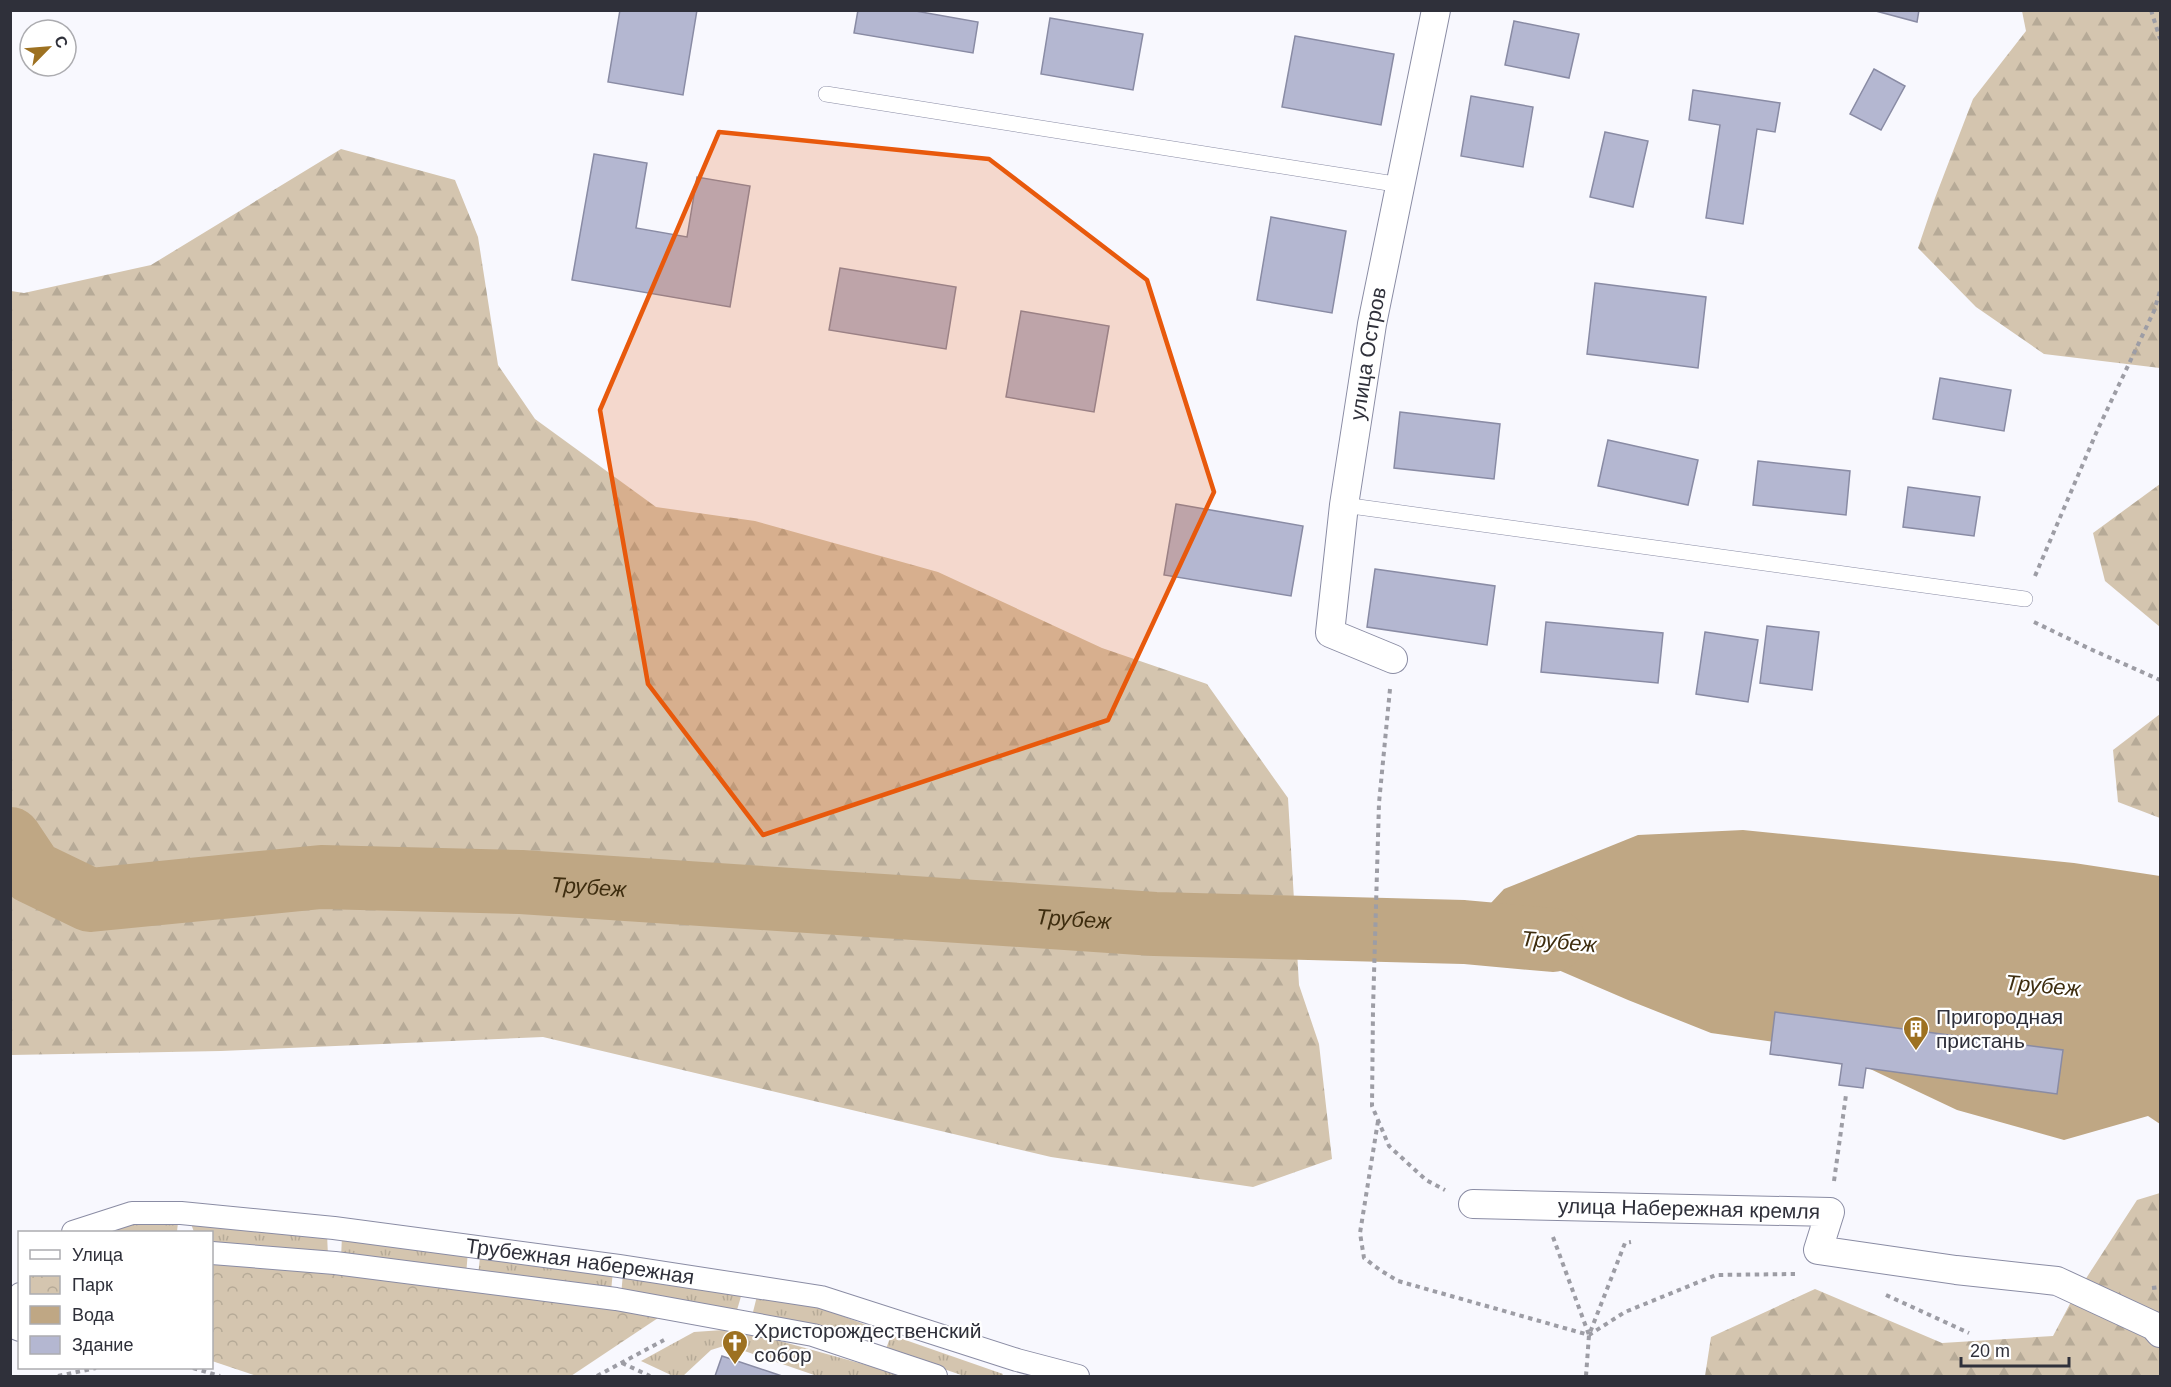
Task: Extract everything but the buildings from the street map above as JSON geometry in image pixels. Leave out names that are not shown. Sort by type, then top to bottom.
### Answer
[{"type":"street","name":"улица Остров","points":[[1393,659],[1330,633],[1344,505],[1372,324],[1436,10]]},
{"type":"street","name":"улица Набережная кремля","points":[[1473,1204],[1830,1212],[1818,1250],[1956,1270],[2057,1281],[2154,1326],[2160,1333]]},
{"type":"street","name":"Трубежная набережная","points":[[79,1231],[132,1212],[182,1213],[334,1228],[650,1270],[821,1297],[1017,1360],[1078,1377]]},
{"type":"street","name":"Трубежная набережная","points":[[213,1253],[335,1263],[616,1299],[813,1335],[936,1377]]},
{"type":"street","points":[[10,1310],[18,1297]]},
{"type":"lane","points":[[826,94],[1401,185]]},
{"type":"lane","points":[[1344,505],[2025,599]]},
{"type":"path","points":[[2151,10],[2160,39]]},
{"type":"path","points":[[2160,291],[2154,311],[2063,507],[2025,599],[2034,622],[2160,680]]},
{"type":"path","points":[[1373,1009],[1379,803],[1393,659]]},
{"type":"path","points":[[1378,1121],[1360,1233],[1364,1258],[1398,1281],[1589,1335],[1625,1312],[1716,1275],[1805,1274]]},
{"type":"path","points":[[1880,1292],[1969,1333]]},
{"type":"path","points":[[597,1377],[706,1316]]},
{"type":"path","points":[[1586,1377],[1589,1335]]},
{"type":"path","points":[[621,1363],[650,1377]]},
{"type":"path","points":[[58,1377],[92,1369]]},
{"type":"path","points":[[196,1369],[220,1377]]},
{"type":"highlighted area","points":[[719,132],[989,159],[1147,280],[1214,492],[1108,720],[763,835],[648,684],[600,410]]},
{"type":"green space","points":[[2022,11],[2160,11],[2160,368],[2044,354],[1976,307],[1918,248],[1973,99],[2026,31]]},
{"type":"green space","points":[[341,149],[455,180],[478,237],[498,365],[535,419],[656,507],[755,521],[938,572],[1102,648],[1207,684],[1288,798],[1299,985],[1319,1044],[1332,1159],[1253,1187],[1051,1157],[543,1037],[221,1051],[11,1055],[11,291],[24,293],[151,265]]},
{"type":"green space","points":[[2160,484],[2160,627],[2105,581],[2093,533]]},
{"type":"green space","points":[[2160,714],[2160,818],[2118,802],[2113,750]]},
{"type":"green space","points":[[2160,1193],[2160,1376],[1705,1376],[1711,1337],[1815,1289],[1942,1343],[2053,1336],[2072,1300],[2137,1200]]},
{"type":"green space","points":[[130,1220],[178,1222],[177,1231],[102,1231]]},
{"type":"green space","points":[[190,1221],[327,1234],[328,1256],[213,1247],[213,1231],[194,1231]]},
{"type":"green space","points":[[342,1236],[468,1251],[466,1275],[341,1258]]},
{"type":"green space","points":[[480,1257],[613,1271],[611,1291],[478,1276]]},
{"type":"green space","points":[[213,1259],[335,1269],[661,1316],[571,1376],[257,1376],[213,1361]]},
{"type":"green space","points":[[623,1274],[742,1293],[737,1310],[621,1295]]},
{"type":"green space","points":[[757,1296],[816,1306],[877,1329],[870,1343],[752,1316]]},
{"type":"green space","points":[[744,1331],[906,1376],[817,1376],[727,1345],[711,1350],[683,1376],[673,1376],[641,1361],[694,1332]]},
{"type":"green space","points":[[891,1335],[1003,1374],[1002,1376],[964,1376],[886,1349]]},
{"type":"water","points":[[1743,830],[2074,863],[2160,876],[2160,1124],[2148,1116],[2064,1140],[1957,1110],[1830,1050],[1711,1033],[1549,966],[1471,950],[1464,932],[1504,889],[1638,835]]},
{"type":"waterway","name":"Трубеж","points":[[10,839],[32,872],[90,900],[321,877],[521,882],[1155,924],[1464,932],[1553,940]]},
{"type":"place","name":"Пригородная пристань","points":[[1916,1052]]},
{"type":"place","name":"Христорождественский собор","points":[[735,1366]]}]
